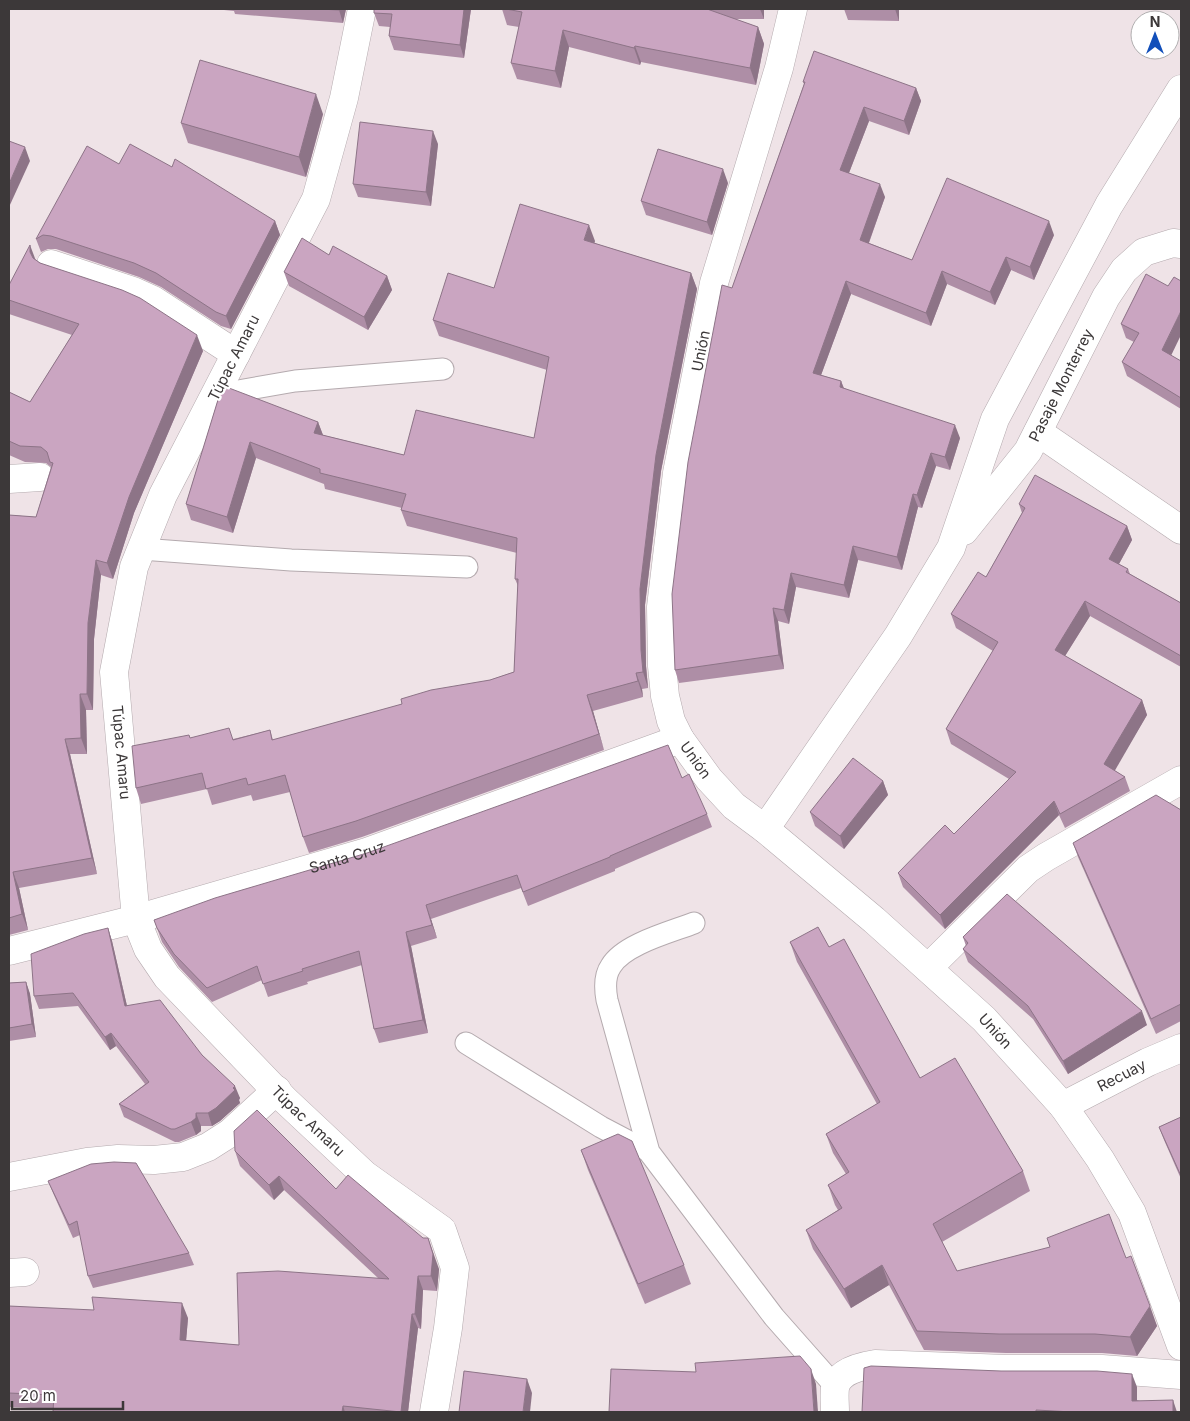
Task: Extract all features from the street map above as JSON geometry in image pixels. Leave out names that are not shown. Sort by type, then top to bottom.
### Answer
[{"type":"street","name":"Túpac Amaru","points":[[362,9],[344,98],[316,199],[163,495],[134,567],[114,672],[136,919],[148,949],[167,978],[365,1175],[442,1230],[455,1268],[448,1328],[434,1412]]},
{"type":"street","name":"Unión","points":[[793,9],[779,68],[714,283],[677,474],[661,617],[662,666],[665,696],[671,721],[680,739],[709,779],[734,806],[765,829],[928,968],[984,1019],[1063,1106],[1100,1159],[1132,1213],[1181,1346]]},
{"type":"street","points":[[765,829],[898,636],[952,548],[994,419],[1110,205],[1181,89]]},
{"type":"street","name":"Pasaje Monterrey","points":[[952,548],[1028,451],[1106,297],[1124,270],[1144,252],[1173,243],[1181,244]]},
{"type":"street","points":[[51,264],[133,290],[153,300],[236,354]]},
{"type":"street","points":[[1038,432],[1181,530]]},
{"type":"street","points":[[9,479],[40,477]]},
{"type":"street","name":"Santa Cruz","points":[[9,952],[136,919],[367,852],[680,739]]},
{"type":"street","points":[[928,968],[1004,891],[1028,870],[1046,857],[1181,780]]},
{"type":"street","name":"Recuay","points":[[1063,1106],[1148,1062],[1181,1048]]},
{"type":"street","points":[[9,1177],[87,1162],[183,1157],[208,1147],[230,1133],[278,1090]]},
{"type":"street","points":[[835,1399],[844,1375],[853,1369],[875,1364],[1006,1369],[1102,1369],[1181,1375]]},
{"type":"lane","points":[[215,395],[295,381],[443,369]]},
{"type":"lane","points":[[141,549],[291,560],[468,567]]},
{"type":"lane","points":[[694,924],[637,946],[620,956],[611,965],[606,976],[607,1000],[649,1152],[835,1399]]},
{"type":"lane","points":[[466,1043],[601,1127],[649,1152]]},
{"type":"building","points":[[374,9],[464,9],[460,45],[389,36],[392,14],[374,13]]},
{"type":"building","points":[[506,9],[707,9],[758,27],[750,68],[635,46],[634,48],[563,30],[555,71],[511,63],[522,12]]},
{"type":"building","points":[[814,51],[916,88],[904,121],[864,107],[840,170],[880,184],[860,240],[912,260],[947,178],[1049,221],[1030,267],[1006,257],[990,292],[942,271],[926,313],[846,281],[813,373],[841,381],[840,387],[955,425],[945,457],[931,453],[917,495],[913,494],[897,557],[853,546],[844,585],[791,573],[784,610],[773,608],[779,655],[675,670],[672,594],[688,462],[722,285],[732,288],[805,82],[803,82]]},
{"type":"building","points":[[200,60],[316,94],[299,157],[181,123]]},
{"type":"building","points":[[360,122],[433,131],[426,192],[353,184]]},
{"type":"building","points":[[9,141],[25,147],[9,184]]},
{"type":"building","points":[[130,144],[172,167],[175,159],[275,221],[226,316],[216,312],[156,273],[134,263],[51,236],[43,235],[36,239],[87,146],[119,164]]},
{"type":"building","points":[[658,149],[723,169],[707,222],[641,201]]},
{"type":"building","points":[[520,204],[589,225],[584,240],[691,273],[656,455],[640,589],[643,672],[636,673],[638,681],[587,695],[599,734],[356,821],[303,837],[285,775],[248,785],[246,778],[206,789],[202,773],[136,788],[132,746],[189,735],[190,738],[229,728],[233,740],[270,730],[272,740],[402,704],[401,699],[431,690],[490,680],[514,672],[518,579],[515,579],[517,538],[401,510],[406,494],[320,473],[320,469],[250,442],[227,517],[186,504],[221,390],[229,388],[318,422],[314,433],[404,455],[416,410],[534,438],[549,357],[433,320],[448,273],[494,288]]},
{"type":"building","points":[[302,238],[329,255],[333,246],[387,276],[364,317],[284,272]]},
{"type":"building","points":[[30,245],[30,252],[33,258],[40,263],[122,290],[140,298],[197,335],[129,497],[107,563],[96,560],[88,623],[87,694],[80,694],[81,738],[65,739],[92,858],[13,872],[22,914],[9,918],[9,515],[36,517],[53,463],[50,462],[47,452],[41,447],[20,446],[9,441],[9,392],[30,402],[79,324],[9,300],[9,285]]},
{"type":"building","points":[[1146,274],[1168,286],[1174,277],[1181,281],[1181,311],[1162,350],[1181,361],[1181,398],[1122,362],[1139,333],[1121,324]]},
{"type":"building","points":[[1035,475],[1127,526],[1109,559],[1128,569],[1126,572],[1181,603],[1181,656],[1085,601],[1055,650],[1142,700],[1104,764],[1125,777],[1060,814],[1054,801],[940,915],[898,873],[945,825],[954,834],[1016,772],[946,729],[998,642],[951,614],[978,572],[986,577],[1025,508],[1019,504]]},
{"type":"building","points":[[668,745],[682,778],[689,774],[707,814],[610,857],[523,892],[517,875],[426,905],[432,925],[406,932],[423,1020],[374,1029],[359,951],[302,969],[303,971],[263,984],[257,966],[207,988],[174,954],[154,920],[215,898],[367,853]]},
{"type":"building","points":[[853,758],[883,781],[840,836],[810,812]]},
{"type":"building","points":[[1156,795],[1181,810],[1181,1004],[1151,1019],[1073,843]]},
{"type":"building","points":[[1007,894],[1142,1011],[1063,1061],[1028,1006],[963,949],[968,943],[963,937]]},
{"type":"building","points":[[818,927],[829,947],[844,939],[920,1078],[955,1058],[1023,1171],[933,1224],[957,1271],[1050,1247],[1047,1238],[1109,1214],[1126,1258],[1131,1256],[1150,1306],[1130,1337],[1095,1334],[999,1334],[917,1331],[882,1265],[844,1289],[806,1230],[842,1208],[828,1185],[849,1172],[826,1134],[880,1102],[790,942]]},
{"type":"building","points":[[108,928],[125,1006],[160,1000],[202,1055],[235,1086],[233,1088],[235,1090],[216,1108],[208,1113],[196,1113],[196,1118],[191,1122],[175,1129],[171,1129],[119,1104],[149,1082],[111,1033],[105,1037],[73,993],[34,996],[31,954],[84,934]]},
{"type":"building","points":[[26,982],[32,1024],[9,1028],[9,983]]},
{"type":"building","points":[[257,1110],[336,1189],[348,1175],[423,1238],[428,1238],[433,1254],[431,1276],[418,1276],[415,1314],[412,1314],[401,1412],[343,1406],[342,1412],[53,1412],[54,1395],[9,1393],[9,1306],[94,1310],[92,1297],[182,1303],[180,1340],[239,1345],[237,1273],[278,1271],[389,1279],[279,1176],[269,1185],[235,1151],[234,1131]]},
{"type":"building","points":[[1181,1117],[1181,1176],[1159,1127]]},
{"type":"building","points":[[618,1134],[632,1141],[684,1265],[638,1284],[581,1150]]},
{"type":"building","points":[[136,1163],[189,1253],[88,1276],[77,1221],[69,1225],[48,1181],[91,1164]]},
{"type":"building","points":[[800,1356],[811,1369],[814,1412],[609,1412],[611,1369],[696,1372],[695,1363]]},
{"type":"building","points":[[871,1366],[1001,1371],[1097,1371],[1132,1374],[1132,1401],[1173,1400],[1173,1412],[1036,1410],[1036,1412],[862,1412],[864,1368]]},
{"type":"building","points":[[464,1371],[527,1379],[523,1412],[459,1412]]}]
